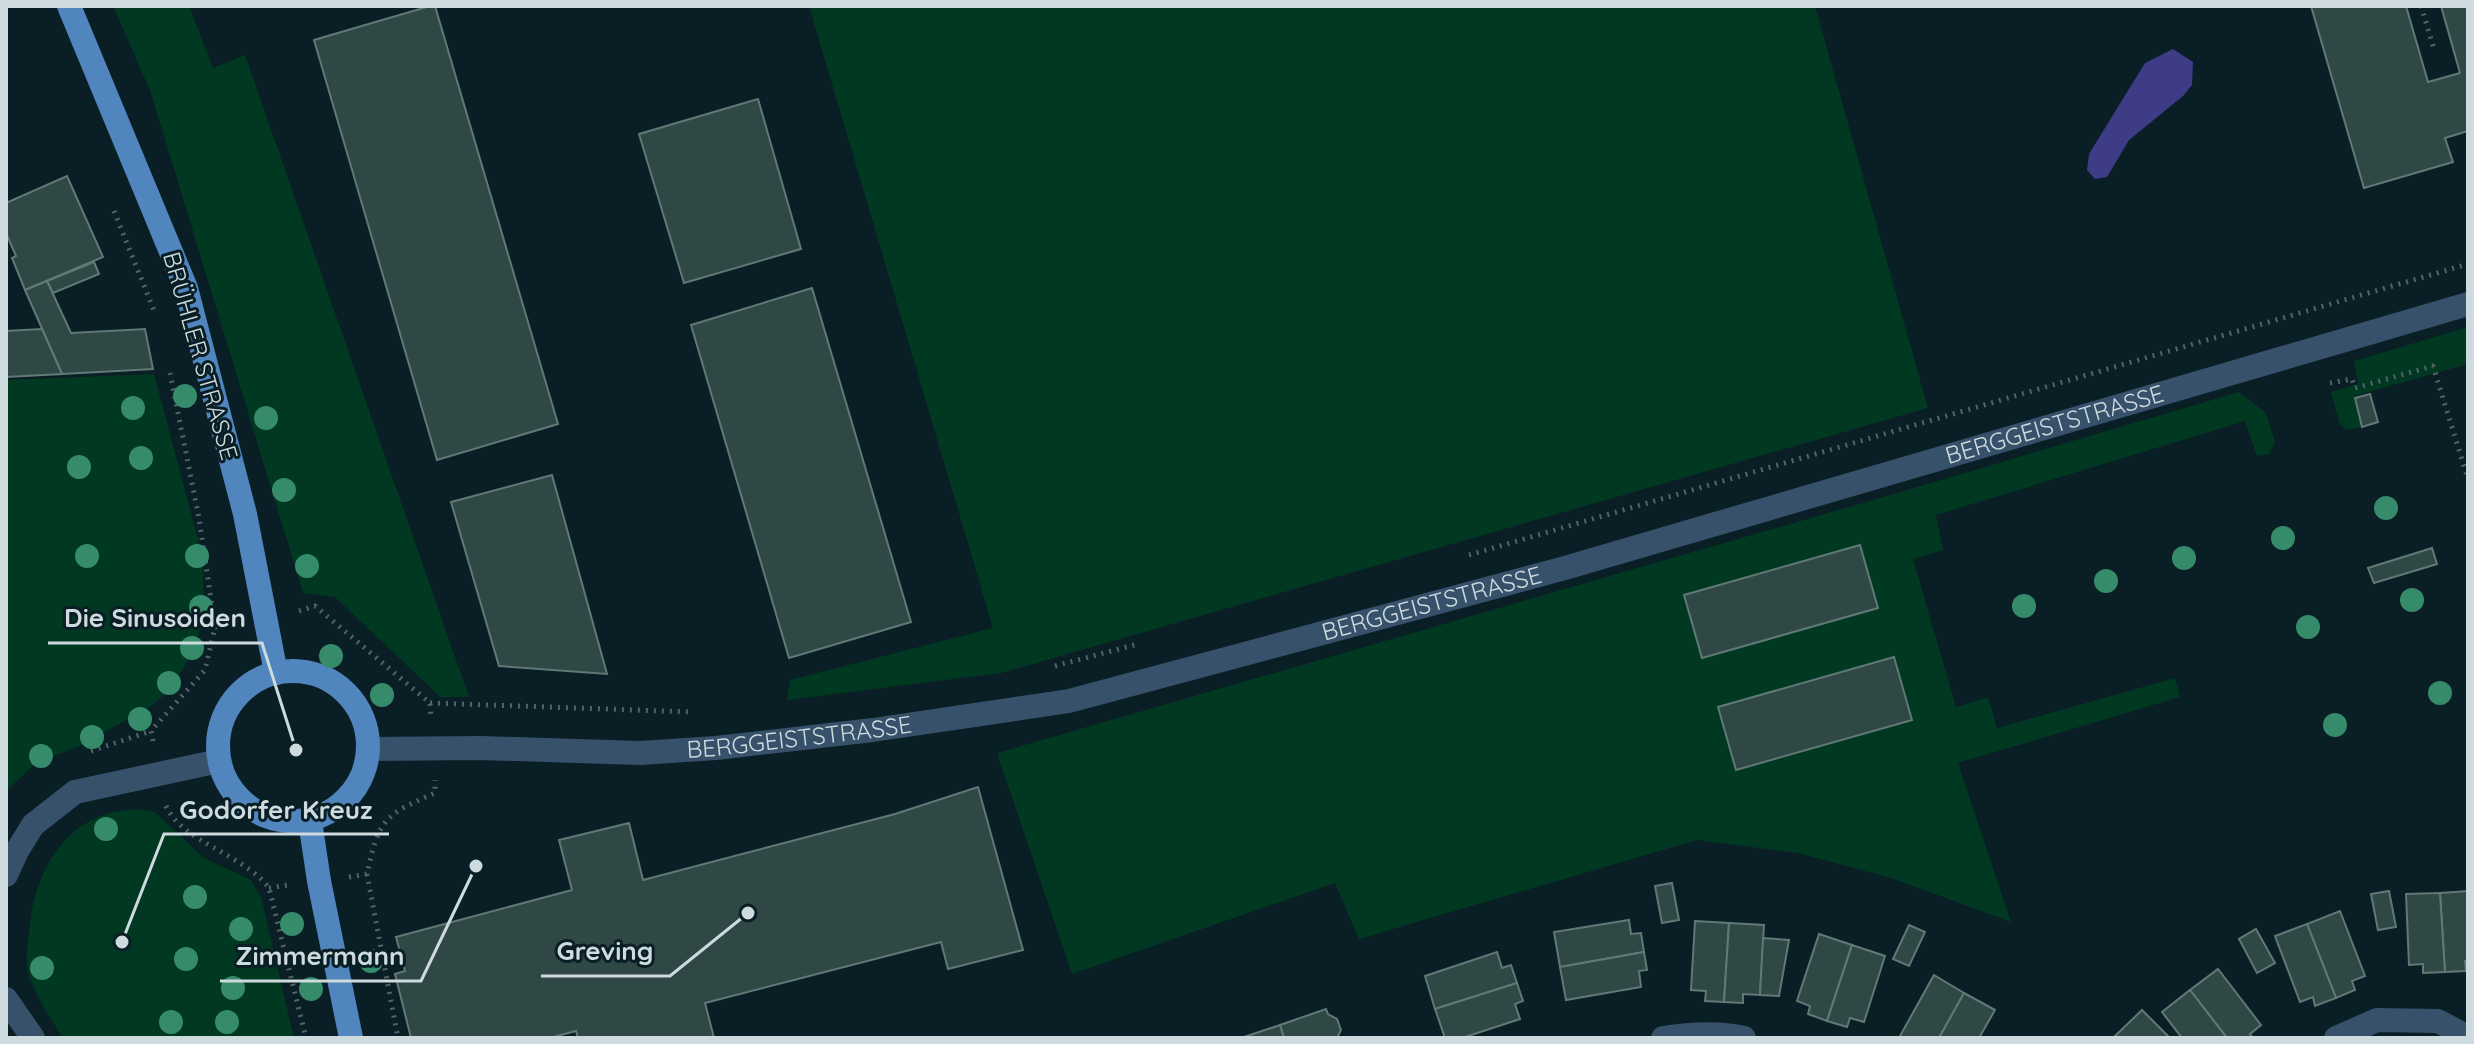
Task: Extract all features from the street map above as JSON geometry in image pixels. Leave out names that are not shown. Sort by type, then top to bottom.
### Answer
[{"type":"main road","name":"BRÜHLER STRASSE","points":[[69,6],[186,288],[245,514],[276,673]]},
{"type":"main road","points":[[296,671],[319,675],[340,687],[356,704],[366,726],[368,749],[363,775],[349,797],[329,813],[310,821],[281,821],[259,814],[240,801],[227,782],[219,761],[217,738],[223,716],[235,698],[252,683],[276,673],[296,671]]},
{"type":"main road","points":[[310,821],[351,1038]]},
{"type":"street","name":"BERGGEISTSTRASSE","points":[[368,749],[481,748],[640,753],[716,748],[873,730],[1069,701],[1565,568],[2468,304]]},
{"type":"street","points":[[6,875],[33,825],[75,792],[219,761]]},
{"type":"street","points":[[6,999],[33,1038]]},
{"type":"street","points":[[2336,1038],[2377,1020],[2438,1021],[2468,1037]]},
{"type":"street","points":[[1663,1038],[1731,1035],[1744,1038]]},
{"type":"path","points":[[2421,6],[2435,52]]},
{"type":"path","points":[[108,197],[155,314]]},
{"type":"path","points":[[1466,556],[2468,264]]},
{"type":"path","points":[[167,358],[199,518],[215,627],[205,670],[151,731],[157,772],[164,802],[172,819],[259,874],[269,888],[306,1038]]},
{"type":"path","points":[[2323,384],[2352,379],[2355,388],[2433,366],[2468,479]]},
{"type":"path","points":[[1050,667],[1142,643]]},
{"type":"path","points":[[430,703],[705,711]]},
{"type":"path","points":[[367,874],[398,1038]]},
{"type":"green space","points":[[113,6],[189,6],[213,68],[245,55],[469,697],[440,697],[335,597],[303,593],[150,90]]},
{"type":"green space","points":[[809,6],[1815,6],[1928,408],[1001,673],[787,700],[790,680],[993,628]]},
{"type":"green space","points":[[2468,327],[2468,364],[2354,396],[2362,427],[2346,430],[2340,425],[2331,392],[2358,384],[2354,361]]},
{"type":"green space","points":[[154,374],[202,554],[204,612],[195,649],[170,690],[151,706],[80,746],[37,762],[6,791],[6,380]]},
{"type":"green space","points":[[2239,392],[2266,413],[2275,442],[2269,454],[2257,456],[2245,421],[1936,515],[1943,550],[1913,559],[1956,707],[1988,697],[1997,728],[2175,678],[2180,697],[1958,763],[2011,922],[1891,878],[1798,853],[1697,840],[1359,939],[1335,883],[1072,974],[997,753]]},
{"type":"green space","points":[[136,809],[155,812],[204,858],[251,880],[261,897],[294,1038],[63,1038],[33,987],[28,972],[28,944],[37,889],[52,857],[75,831],[106,814]]},
{"type":"shaded area","points":[[2173,49],[2193,62],[2192,85],[2129,140],[2107,177],[2095,179],[2087,170],[2089,154],[2145,63]]},
{"type":"building","points":[[435,6],[558,424],[437,460],[314,40]]},
{"type":"building","points":[[2311,6],[2406,6],[2428,82],[2460,73],[2441,6],[2468,6],[2468,131],[2445,138],[2453,162],[2364,188]]},
{"type":"building","points":[[758,99],[801,249],[684,283],[639,134]]},
{"type":"building","points":[[67,176],[103,257],[25,290],[6,233],[6,203]]},
{"type":"building","points":[[94,262],[99,274],[53,293],[47,281]]},
{"type":"building","points":[[47,281],[71,333],[145,329],[153,369],[62,374],[25,290]]},
{"type":"building","points":[[812,288],[911,622],[789,658],[691,325]]},
{"type":"building","points":[[42,329],[62,374],[6,377],[6,331]]},
{"type":"building","points":[[2370,394],[2378,422],[2362,427],[2355,398]]},
{"type":"building","points":[[552,475],[607,674],[499,666],[451,502]]},
{"type":"building","points":[[1860,545],[1878,608],[1702,658],[1684,595]]},
{"type":"building","points":[[2432,548],[2437,564],[2374,583],[2368,568]]},
{"type":"building","points":[[1894,657],[1912,720],[1736,770],[1718,707]]},
{"type":"building","points":[[978,787],[1023,950],[948,969],[941,942],[705,1003],[714,1038],[578,1038],[576,1031],[549,1038],[411,1038],[395,974],[405,971],[396,937],[572,890],[559,840],[629,823],[643,880],[895,814]]},
{"type":"building","points":[[1672,883],[1679,920],[1662,923],[1655,886]]},
{"type":"building","points":[[2389,891],[2396,927],[2378,930],[2371,894]]},
{"type":"building","points":[[2468,891],[2466,971],[2445,972],[2440,893]]},
{"type":"building","points":[[2440,893],[2445,972],[2423,973],[2423,964],[2409,965],[2406,894]]},
{"type":"building","points":[[2340,911],[2365,976],[2352,981],[2355,990],[2336,998],[2307,924]]},
{"type":"building","points":[[1629,920],[1631,934],[1641,933],[1644,952],[1560,967],[1554,932]]},
{"type":"building","points":[[1695,921],[1729,923],[1724,1002],[1705,1001],[1706,991],[1691,990]]},
{"type":"building","points":[[1729,923],[1764,925],[1760,995],[1743,994],[1743,1003],[1724,1002]]},
{"type":"building","points":[[2307,924],[2336,998],[2315,1006],[2313,997],[2300,1002],[2275,936]]},
{"type":"building","points":[[1909,925],[1925,932],[1909,966],[1893,959]]},
{"type":"building","points":[[2256,929],[2275,963],[2257,973],[2239,939]]},
{"type":"building","points":[[1819,934],[1852,945],[1827,1021],[1808,1014],[1810,1006],[1797,1001]]},
{"type":"building","points":[[1763,938],[1789,940],[1779,996],[1760,995]]},
{"type":"building","points":[[1852,945],[1885,956],[1864,1022],[1850,1018],[1847,1027],[1827,1021]]},
{"type":"building","points":[[1497,952],[1502,968],[1511,965],[1517,983],[1435,1009],[1425,976]]},
{"type":"building","points":[[1644,952],[1647,970],[1639,971],[1641,987],[1566,1000],[1560,967]]},
{"type":"building","points":[[2218,969],[2261,1025],[2250,1034],[2253,1038],[2227,1038],[2190,990]]},
{"type":"building","points":[[1934,975],[1964,993],[1939,1038],[1900,1036]]},
{"type":"building","points":[[1517,983],[1523,1001],[1515,1004],[1520,1019],[1462,1038],[1445,1038],[1435,1009]]},
{"type":"building","points":[[2190,990],[2227,1038],[2182,1038],[2162,1012]]},
{"type":"building","points":[[1964,993],[1995,1010],[1979,1038],[1939,1038]]},
{"type":"building","points":[[1326,1009],[1337,1019],[1341,1030],[1337,1038],[1284,1038],[1280,1025]]},
{"type":"building","points":[[2142,1010],[2170,1038],[2115,1036]]},
{"type":"building","points":[[1280,1025],[1284,1038],[1241,1038]]},
{"type":"place","name":"Die Sinusoiden","points":[[296,750]]},
{"type":"place","name":"Zimmermann","points":[[476,866]]},
{"type":"place","name":"Greving","points":[[748,913]]},
{"type":"place","name":"Godorfer Kreuz","points":[[122,942]]}]
